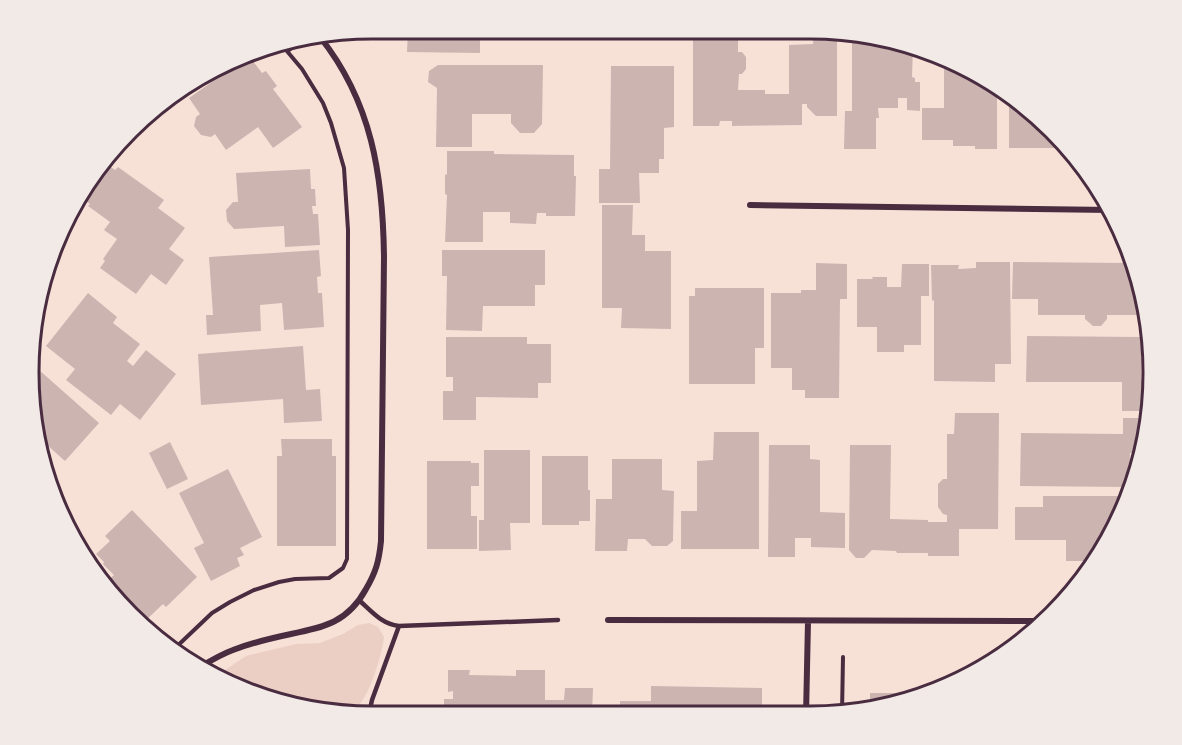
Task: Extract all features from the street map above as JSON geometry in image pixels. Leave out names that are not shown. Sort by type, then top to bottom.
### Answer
[{"type":"street","points":[[209,662],[232,650],[270,639],[308,632],[328,625],[345,615],[360,601],[375,574],[380,557],[383,219],[381,191],[376,159],[359,104],[324,43]]},
{"type":"street","points":[[750,205],[1100,210]]},
{"type":"street","points":[[608,620],[1031,621]]},
{"type":"street","points":[[806,706],[808,621]]},
{"type":"lane","points":[[360,601],[390,625],[399,626],[558,620]]},
{"type":"lane","points":[[371,706],[399,626]]},
{"type":"path","points":[[179,644],[212,613],[230,602],[254,590],[279,582],[328,578],[344,568],[347,559],[348,230],[344,168],[332,123],[323,103],[288,51]]},
{"type":"path","points":[[842,704],[843,657]]},
{"type":"shaded area","points":[[369,623],[378,627],[384,637],[372,681],[359,705],[307,700],[286,695],[223,671],[246,656],[296,644],[320,643],[358,625]]},
{"type":"building","points":[[408,39],[480,39],[480,53],[407,52]]},
{"type":"building","points":[[693,39],[738,39],[738,52],[742,52],[746,57],[746,69],[739,74],[738,90],[765,90],[765,94],[789,94],[789,45],[813,44],[813,39],[837,41],[837,116],[816,116],[807,104],[802,104],[802,125],[732,126],[732,121],[720,121],[719,126],[693,126]]},
{"type":"building","points":[[852,42],[875,45],[913,56],[912,77],[915,78],[915,82],[920,82],[920,111],[907,110],[907,98],[898,98],[898,108],[878,108],[876,149],[844,149],[845,111],[852,111]]},
{"type":"building","points":[[253,61],[262,73],[266,71],[277,86],[273,89],[302,127],[273,148],[258,127],[226,150],[215,134],[211,137],[201,135],[194,126],[196,117],[200,114],[189,98],[225,73]]},
{"type":"building","points":[[438,65],[543,65],[542,124],[534,133],[520,133],[511,123],[511,114],[472,114],[472,147],[436,147],[437,88],[428,82],[429,71]]},
{"type":"building","points":[[611,66],[674,66],[674,127],[664,128],[664,159],[659,159],[659,173],[639,173],[640,203],[599,203],[599,169],[610,169]]},
{"type":"building","points":[[944,67],[997,96],[997,149],[953,146],[953,140],[922,140],[922,108],[944,108]]},
{"type":"building","points":[[1009,105],[1055,148],[1009,148]]},
{"type":"building","points":[[447,151],[574,155],[575,216],[546,216],[546,213],[537,213],[536,224],[510,223],[510,212],[483,212],[483,242],[445,242]]},
{"type":"building","points":[[110,167],[115,170],[118,167],[164,200],[158,208],[185,228],[169,249],[184,260],[166,285],[151,274],[136,294],[100,268],[105,261],[103,259],[117,239],[104,230],[110,222],[88,206],[90,204],[87,201]]},
{"type":"building","points":[[310,169],[311,189],[315,189],[316,206],[312,206],[313,214],[318,214],[320,245],[285,247],[284,226],[234,229],[227,221],[226,210],[233,202],[238,202],[236,173]]},
{"type":"building","points":[[602,205],[633,205],[632,235],[645,235],[645,251],[671,251],[671,329],[621,328],[622,308],[602,308]]},
{"type":"building","points":[[319,250],[321,276],[317,277],[318,293],[322,293],[324,327],[284,330],[282,303],[260,305],[261,331],[207,335],[206,315],[213,315],[209,257]]},
{"type":"building","points":[[442,250],[545,250],[545,285],[535,285],[535,306],[483,306],[482,331],[446,330],[447,276],[442,276]]},
{"type":"building","points":[[976,262],[1010,262],[1011,364],[995,364],[995,382],[934,381],[934,300],[932,301],[931,265],[959,265],[958,269],[976,268]]},
{"type":"building","points":[[1013,262],[1124,263],[1138,315],[1107,315],[1107,319],[1101,326],[1093,326],[1085,319],[1085,315],[1038,315],[1038,299],[1012,299]]},
{"type":"building","points":[[816,263],[847,264],[847,299],[840,299],[839,398],[805,398],[805,390],[792,390],[792,368],[771,368],[771,293],[801,293],[801,290],[816,290]]},
{"type":"building","points":[[902,264],[929,264],[929,296],[921,296],[921,345],[904,345],[904,352],[877,352],[877,327],[857,327],[857,279],[887,277],[887,287],[901,287]]},
{"type":"building","points":[[695,288],[764,288],[764,348],[755,348],[755,384],[689,384],[689,296],[695,296]]},
{"type":"building","points":[[88,293],[117,317],[113,323],[140,344],[127,361],[133,366],[146,350],[176,374],[140,420],[120,404],[111,415],[66,380],[75,369],[46,346]]},
{"type":"building","points":[[1027,336],[1141,337],[1143,380],[1140,411],[1122,411],[1122,382],[1026,382]]},
{"type":"building","points":[[446,337],[527,337],[527,344],[551,344],[551,383],[538,383],[538,398],[476,397],[476,420],[443,420],[443,391],[453,391],[453,377],[446,377]]},
{"type":"building","points":[[303,346],[306,390],[320,389],[322,421],[284,423],[283,399],[201,405],[198,354]]},
{"type":"building","points":[[39,370],[99,423],[65,461],[47,445]]},
{"type":"building","points":[[955,413],[999,413],[998,529],[959,529],[959,556],[928,556],[928,553],[872,550],[864,558],[856,558],[849,550],[850,445],[891,445],[890,519],[947,522],[947,515],[943,514],[938,507],[938,484],[943,479],[947,479],[947,434],[954,434]]},
{"type":"building","points":[[1123,418],[1140,418],[1133,453],[1130,453],[1130,466],[1123,487],[1020,486],[1021,433],[1123,434]]},
{"type":"building","points":[[714,432],[759,432],[759,549],[681,549],[681,511],[697,511],[697,461],[713,460]]},
{"type":"building","points":[[281,439],[332,439],[332,456],[336,456],[336,546],[277,546],[277,456],[282,456]]},
{"type":"building","points":[[170,442],[188,479],[167,489],[149,453]]},
{"type":"building","points":[[769,445],[810,445],[810,459],[820,460],[820,512],[845,513],[845,548],[811,547],[811,538],[795,538],[795,557],[768,557]]},
{"type":"building","points":[[484,450],[530,450],[530,523],[510,523],[511,550],[479,551],[479,520],[484,520]]},
{"type":"building","points":[[542,456],[588,456],[590,521],[579,521],[579,525],[542,525]]},
{"type":"building","points":[[612,459],[662,459],[662,490],[674,491],[673,541],[667,546],[652,546],[645,539],[628,539],[627,551],[595,551],[596,499],[612,499]]},
{"type":"building","points":[[427,461],[479,463],[479,486],[471,486],[471,516],[477,516],[477,549],[427,549]]},
{"type":"building","points":[[228,469],[262,537],[240,548],[244,555],[237,558],[240,566],[211,581],[194,548],[204,543],[179,493]]},
{"type":"building","points":[[1043,496],[1119,496],[1109,520],[1083,564],[1083,561],[1066,561],[1066,540],[1015,540],[1015,507],[1043,507]]},
{"type":"building","points":[[132,510],[197,577],[166,607],[163,604],[148,618],[110,578],[114,575],[96,554],[110,541],[105,536]]},
{"type":"building","points":[[448,670],[470,670],[469,675],[516,676],[516,670],[545,670],[545,700],[564,700],[565,688],[593,688],[592,706],[444,706],[444,699],[453,699],[453,691],[448,692]]},
{"type":"building","points":[[651,686],[762,688],[762,706],[620,706],[620,701],[651,701]]},
{"type":"building","points":[[870,693],[900,693],[896,695],[870,701]]}]
